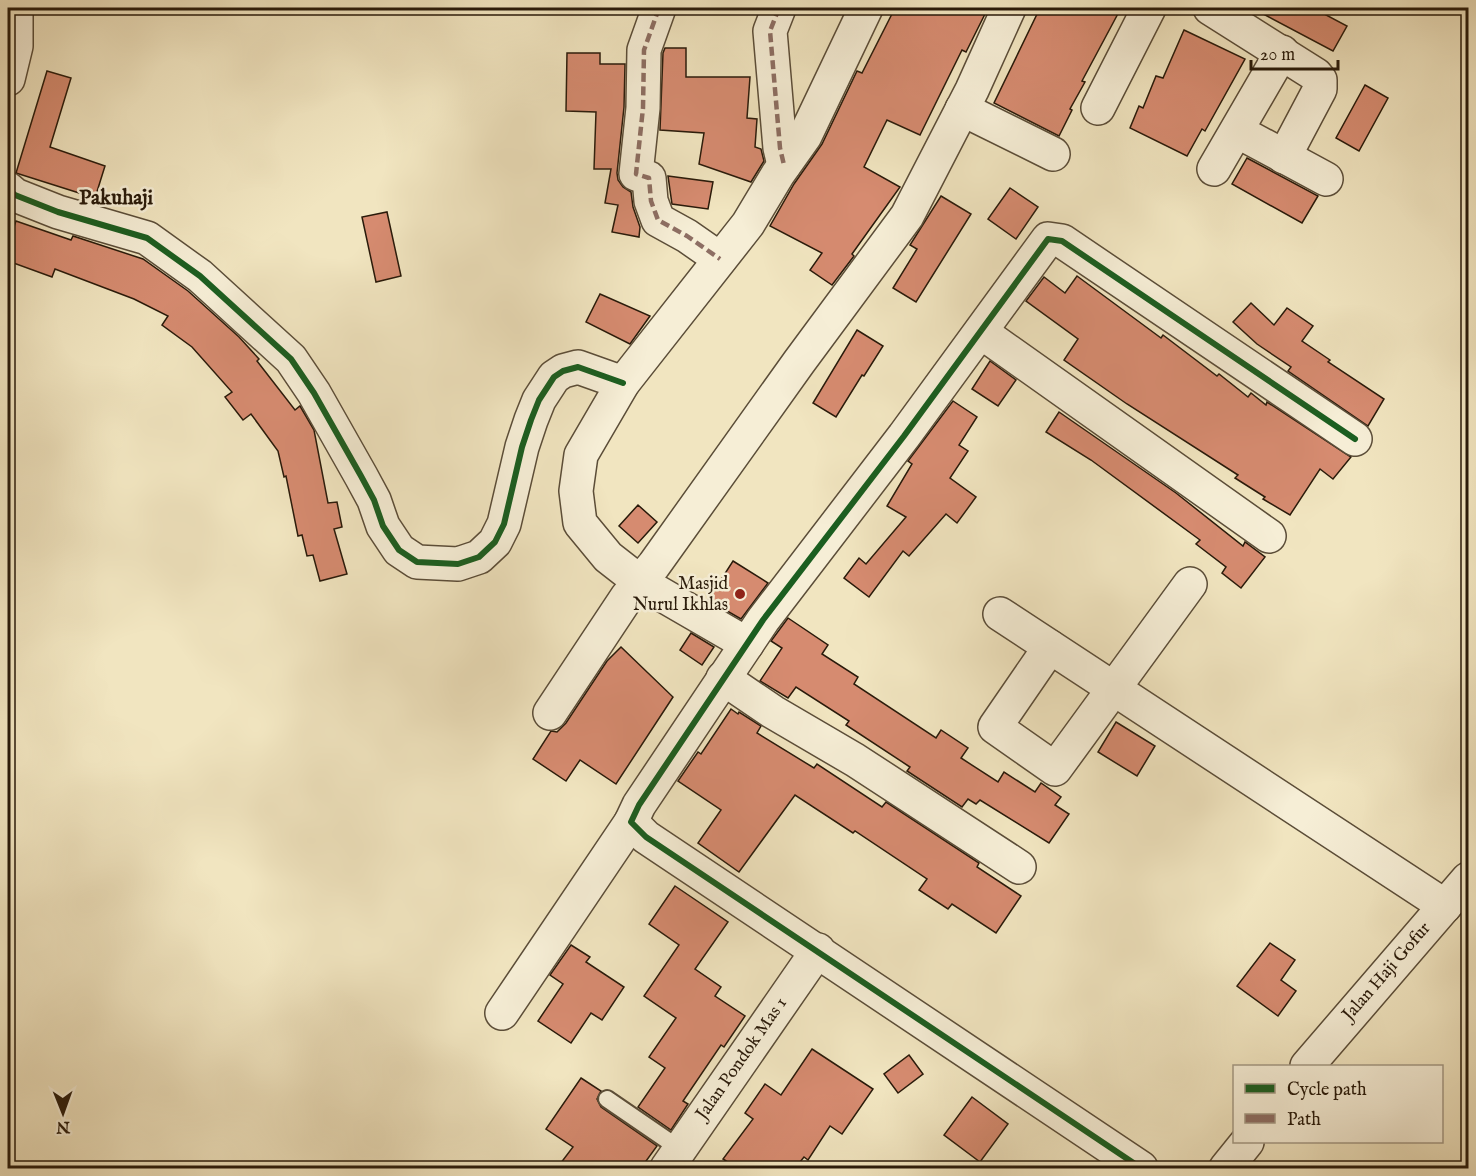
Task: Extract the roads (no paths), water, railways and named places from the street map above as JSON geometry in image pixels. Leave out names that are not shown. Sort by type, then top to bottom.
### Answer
[{"type":"street","points":[[8,79],[16,8]]},
{"type":"street","points":[[658,8],[644,50],[643,108],[636,174],[649,178],[651,201],[658,220],[687,236],[720,259]]},
{"type":"street","points":[[779,8],[770,31],[780,148],[784,165]]},
{"type":"street","points":[[747,644],[640,582],[608,557],[580,522],[576,491],[581,455],[623,383],[748,224],[784,165],[805,136],[866,8]]},
{"type":"street","points":[[550,713],[627,597],[654,566],[799,362],[908,216],[962,109],[1009,8]]},
{"type":"street","points":[[1098,108],[1149,8]]},
{"type":"street","points":[[1210,8],[1282,52],[1320,80],[1320,89],[1284,157]]},
{"type":"street","points":[[1214,169],[1282,52]]},
{"type":"street","points":[[962,109],[1053,154]]},
{"type":"street","points":[[1237,131],[1326,179]]},
{"type":"street","points":[[8,189],[15,195],[58,212],[147,238],[200,276],[291,359],[314,393],[361,476],[374,500],[383,526],[399,550],[417,562],[458,564],[479,557],[495,542],[504,524],[522,447],[531,420],[539,400],[554,377],[563,371],[578,367],[623,383]]},
{"type":"street","points":[[501,1013],[631,822],[639,805],[747,644],[1048,239],[1058,239],[1355,439]]},
{"type":"street","points":[[981,332],[1269,536]]},
{"type":"street","points":[[1050,647],[995,727],[1055,769],[1190,584]]},
{"type":"street","points":[[1000,614],[1445,906]]},
{"type":"street","points":[[723,678],[773,712],[855,760],[1019,867]]},
{"type":"street","points":[[631,822],[646,837],[1141,1168]]},
{"type":"street","name":"Jalan Haji Gofur","points":[[1308,1065],[1468,879]]},
{"type":"street","name":"Jalan Pondok Mas 1","points":[[674,1159],[818,951]]},
{"type":"street","points":[[1226,1168],[1247,1143]]},
{"type":"lane","points":[[607,1099],[674,1159]]},
{"type":"place","name":"Masjid Nurul Ikhlas","points":[[740,594]]},
{"type":"district","name":"Pakuhaji","points":[[116,198]]}]
